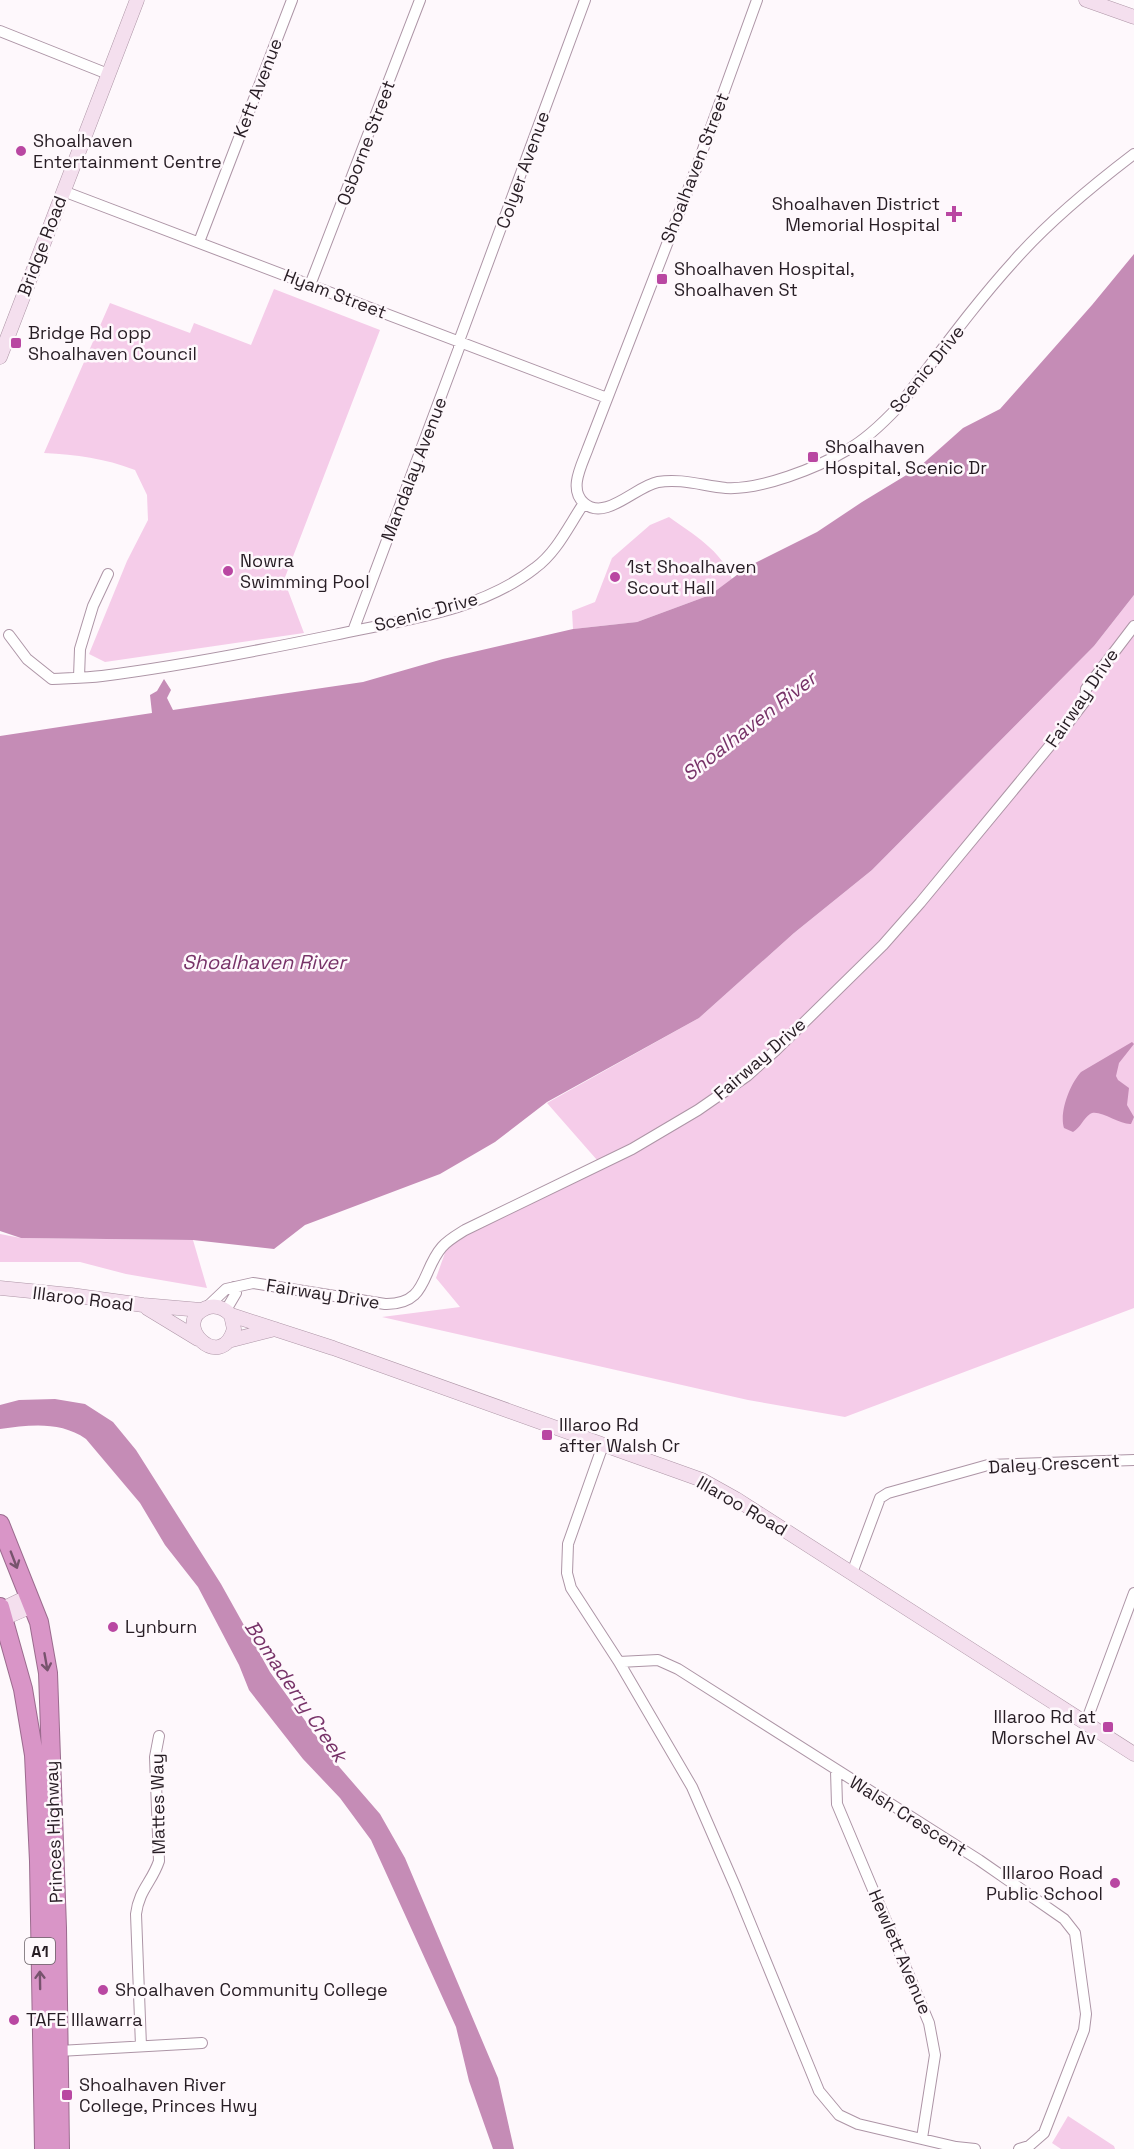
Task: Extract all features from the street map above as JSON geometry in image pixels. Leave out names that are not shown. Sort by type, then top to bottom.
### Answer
[{"type":"highway","name":"Princes Highway","points":[[0,1524],[39,1622],[50,1694],[60,2149]]},
{"type":"highway","name":"Princes Highway","points":[[1,1613],[23,1689],[34,1755],[39,1861],[44,2142]]},
{"type":"main road","name":"Bridge Road","points":[[0,357],[137,0]]},
{"type":"main road","points":[[1094,2],[1134,17]]},
{"type":"main road","name":"Illaroo Road","points":[[0,1288],[143,1305],[204,1309],[220,1307],[228,1313],[277,1328],[674,1470],[720,1489],[1134,1754]]},
{"type":"main road","name":"Illaroo Road","points":[[0,1298],[24,1292]]},
{"type":"main road","name":"Illaroo Road","points":[[143,1305],[208,1346],[215,1347],[228,1341],[277,1328]]},
{"type":"main road","points":[[198,1339],[194,1327],[197,1315],[204,1309]]},
{"type":"main road","points":[[228,1313],[234,1329],[228,1341]]},
{"type":"main road","points":[[1,1613],[30,1601]]},
{"type":"street","name":"Keft Avenue","points":[[199,242],[292,0]]},
{"type":"street","name":"Osborne Street","points":[[310,285],[420,0]]},
{"type":"street","name":"Colyer Avenue","points":[[459,340],[585,0]]},
{"type":"street","name":"Shoalhaven Street","points":[[584,503],[576,492],[576,487],[588,448],[693,177],[757,0]]},
{"type":"street","points":[[0,32],[108,74]]},
{"type":"street","name":"Scenic Drive","points":[[9,635],[27,658],[52,679],[99,677],[256,651],[353,631],[459,607],[513,583],[537,567],[553,551],[584,503],[603,509],[657,482],[682,482],[727,488],[757,485],[787,476],[848,450],[899,406],[1013,261],[1101,179],[1134,154]]},
{"type":"street","name":"Hyam Street","points":[[63,190],[607,398]]},
{"type":"street","name":"Mandalay Avenue","points":[[353,631],[459,348],[459,340]]},
{"type":"street","points":[[79,677],[80,649],[93,606],[108,574]]},
{"type":"street","name":"Fairway Drive","points":[[234,1287],[253,1283],[385,1304],[403,1302],[416,1294],[436,1256],[450,1239],[632,1149],[725,1092],[776,1050],[883,945],[920,903],[1062,731],[1084,701],[1086,689],[1134,626]]},
{"type":"street","points":[[204,1309],[226,1289],[234,1287],[236,1293],[228,1313]]},
{"type":"street","points":[[603,1445],[568,1544],[567,1573],[571,1588],[619,1662],[692,1787],[819,2091],[839,2115],[858,2124],[975,2149]]},
{"type":"street","name":"Daley Crescent","points":[[852,1573],[880,1498],[888,1493],[988,1465],[1134,1460]]},
{"type":"street","points":[[1086,1722],[1134,1593]]},
{"type":"street","name":"Walsh Crescent","points":[[619,1662],[658,1660],[678,1669],[979,1860],[1064,1919],[1075,1933],[1086,2014],[1084,2030],[1044,2133],[1029,2146],[1019,2149]]},
{"type":"street","name":"Mattes Way","points":[[141,2046],[136,1914],[141,1894],[159,1861],[155,1757],[159,1736]]},
{"type":"street","name":"Hewlett Avenue","points":[[836,1771],[837,1804],[929,2023],[935,2055],[922,2138]]},
{"type":"street","points":[[44,2142],[50,2096],[51,2063],[58,2051],[202,2043]]},
{"type":"shaded area","points":[[274,289],[380,330],[284,580],[304,633],[105,662],[89,654],[127,561],[148,520],[147,495],[135,470],[90,458],[44,453],[110,303],[190,333],[194,323],[251,345]]},
{"type":"shaded area","points":[[669,517],[714,552],[732,579],[710,595],[637,622],[573,629],[572,611],[595,602],[612,558],[650,525]]},
{"type":"shaded area","points":[[1134,595],[1134,1308],[845,1417],[748,1400],[382,1317],[460,1307],[436,1278],[446,1250],[467,1233],[604,1168],[547,1103],[699,1018],[794,933],[872,870],[1094,646]]},
{"type":"shaded area","points":[[0,1234],[21,1238],[193,1240],[207,1288],[126,1274],[80,1262],[0,1262]]},
{"type":"shaded area","points":[[1068,2116],[1114,2146],[1115,2149],[1061,2149],[1052,2143]]},
{"type":"water","name":"Shoalhaven River","points":[[1134,254],[1134,595],[1094,646],[872,870],[794,933],[699,1018],[547,1102],[495,1142],[440,1174],[305,1225],[274,1249],[193,1240],[21,1238],[0,1231],[0,736],[152,713],[150,695],[157,691],[164,679],[171,690],[167,698],[173,710],[363,682],[443,659],[573,629],[637,622],[710,595],[749,566],[817,532],[918,468],[963,428],[1000,409]]},
{"type":"water","points":[[1132,1042],[1134,1044],[1119,1063],[1116,1076],[1129,1088],[1127,1105],[1134,1117],[1131,1124],[1094,1113],[1090,1114],[1073,1132],[1064,1128],[1063,1114],[1067,1098],[1081,1072]]},
{"type":"water","points":[[55,1399],[85,1404],[113,1422],[136,1450],[221,1584],[270,1672],[335,1762],[380,1814],[405,1858],[498,2078],[514,2149],[493,2149],[469,2081],[456,2027],[371,1840],[340,1798],[303,1759],[249,1690],[239,1665],[198,1587],[165,1545],[140,1503],[86,1439],[76,1433],[44,1426],[0,1429],[0,1405],[19,1400]]},
{"type":"place","name":"Shoalhaven Entertainment Centre","points":[[21,151]]},
{"type":"place","name":"Shoalhaven District Memorial Hospital","points":[[954,214]]},
{"type":"place","name":"Shoalhaven Hospital, Shoalhaven St","points":[[662,279]]},
{"type":"place","name":"Bridge Rd opp Shoalhaven Council","points":[[16,343]]},
{"type":"place","name":"Shoalhaven Hospital, Scenic Dr","points":[[813,457]]},
{"type":"place","name":"Nowra Swimming Pool","points":[[228,571]]},
{"type":"place","name":"1st Shoalhaven Scout Hall","points":[[615,577]]},
{"type":"place","name":"Illaroo Rd after Walsh Cr","points":[[547,1435]]},
{"type":"place","name":"Lynburn","points":[[113,1627]]},
{"type":"place","name":"Illaroo Rd at Morschel Av","points":[[1108,1727]]},
{"type":"place","name":"Illaroo Road Public School","points":[[1115,1883]]},
{"type":"place","name":"Shoalhaven Community College","points":[[103,1990]]},
{"type":"place","name":"TAFE Illawarra","points":[[14,2020]]},
{"type":"place","name":"Shoalhaven River College, Princes Hwy","points":[[67,2095]]},
{"type":"water label","name":"Bomaderry Creek","points":[[296,1691]]}]
